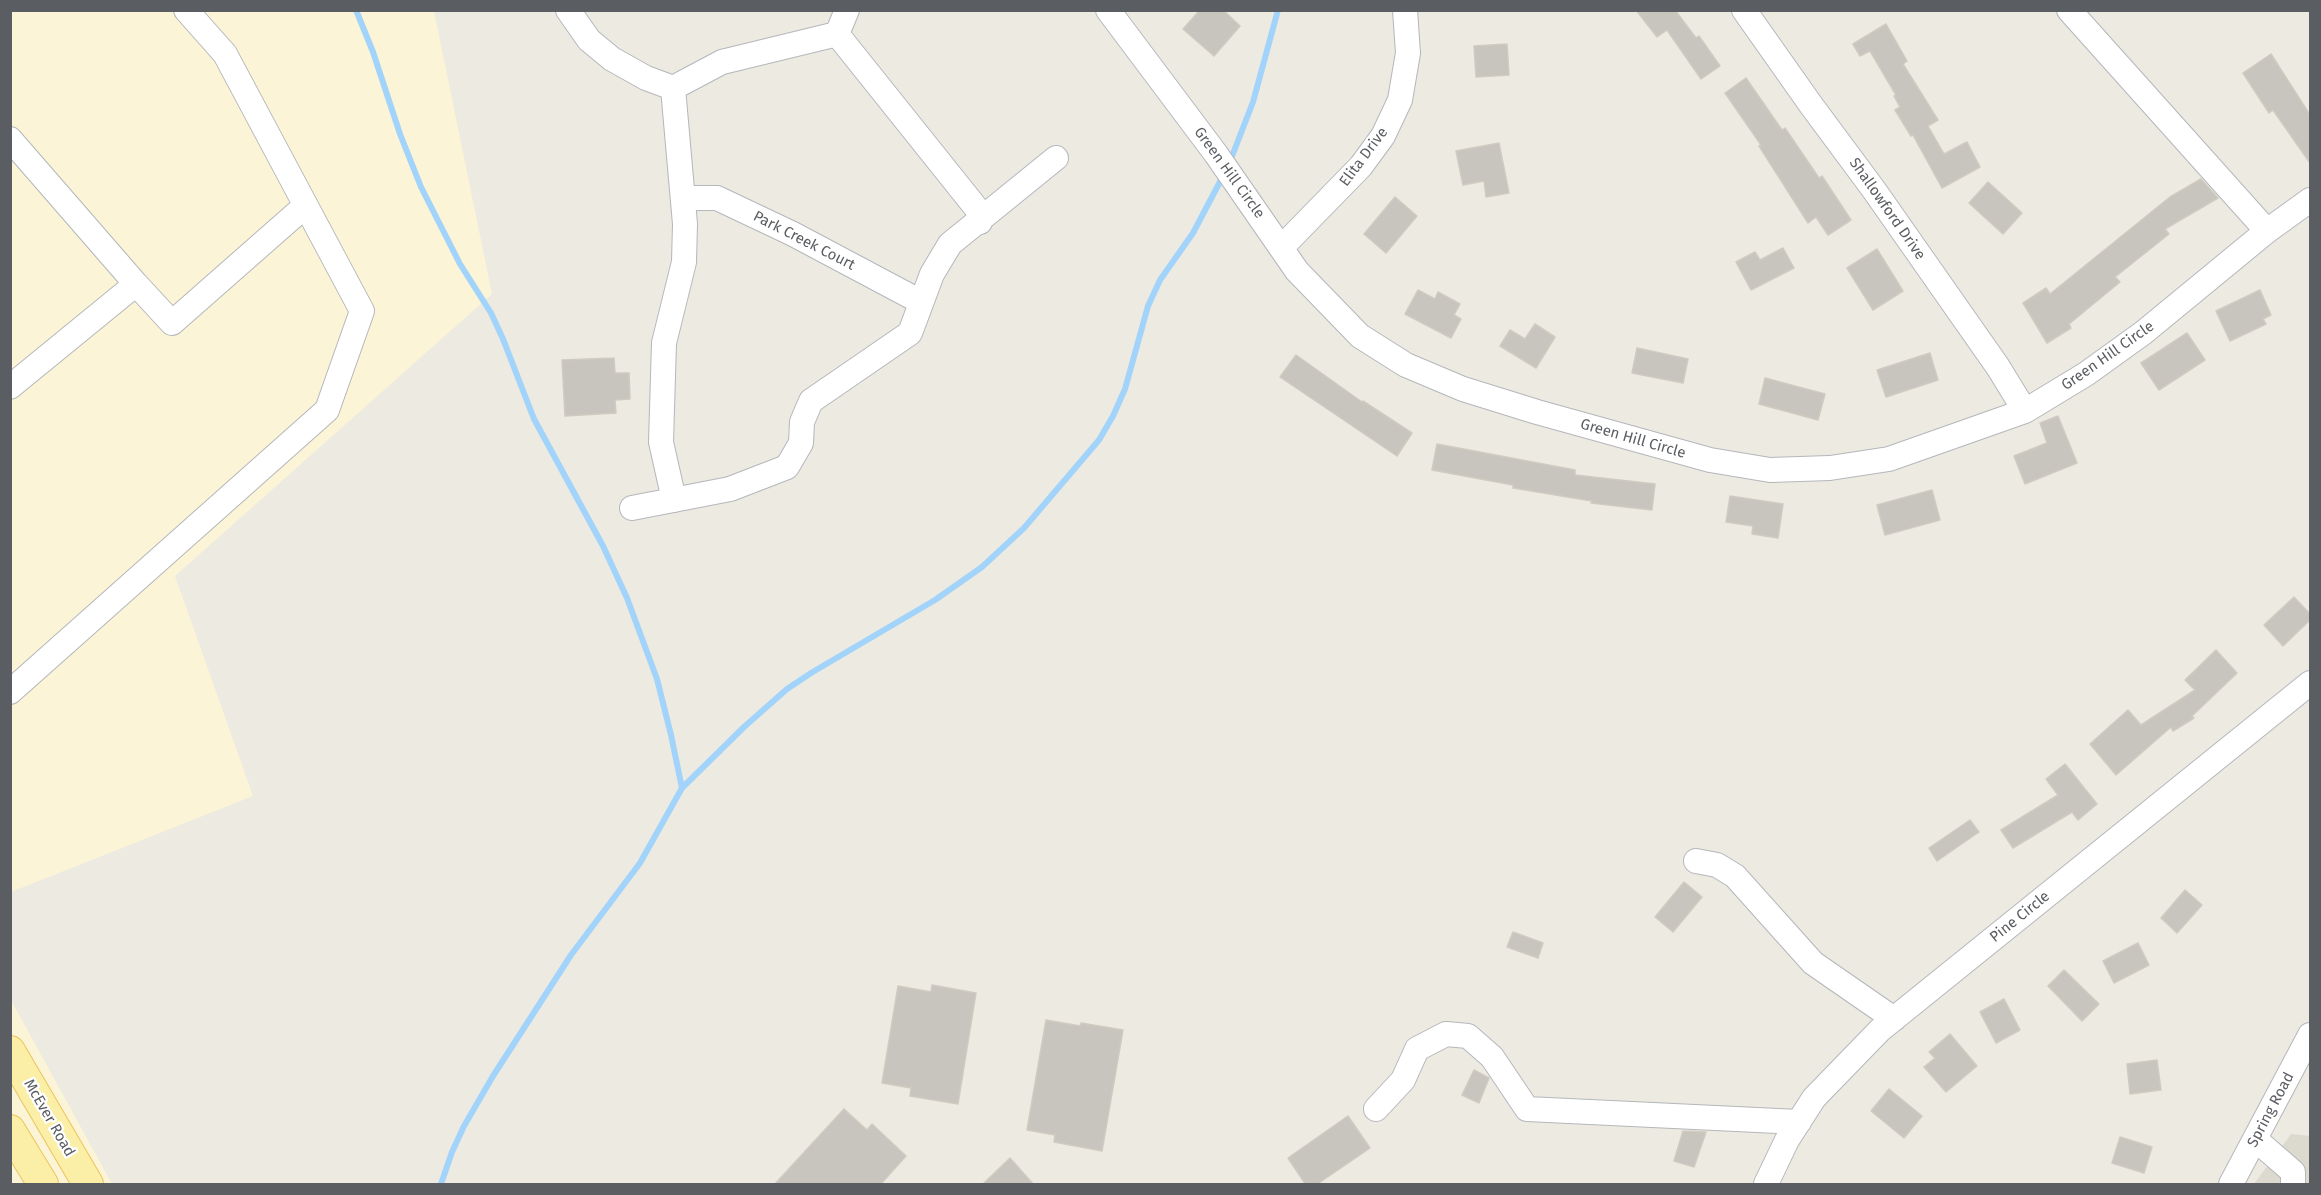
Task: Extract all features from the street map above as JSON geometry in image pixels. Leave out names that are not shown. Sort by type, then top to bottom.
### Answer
[{"type":"main road","name":"McEver Road","points":[[10,1052],[88,1185]]},
{"type":"main road","points":[[10,1130],[44,1185]]},
{"type":"street","points":[[10,692],[327,410],[362,311],[225,54],[186,10]]},
{"type":"street","points":[[567,10],[589,40],[612,59],[646,78],[673,88],[722,62],[837,34]]},
{"type":"street","points":[[837,34],[847,10]]},
{"type":"street","name":"Green Hill Circle","points":[[1108,10],[1216,154],[1297,271],[1360,336],[1406,365],[1463,389],[1526,409],[1710,460],[1770,470],[1841,466],[1888,459],[2025,411],[2086,374],[2144,333],[2267,231],[2310,200]]},
{"type":"street","name":"Elita Drive","points":[[1282,247],[1361,166],[1383,136],[1400,100],[1407,53],[1405,10]]},
{"type":"street","name":"Shallowford Drive","points":[[1744,10],[1874,190],[1998,367],[2025,411]]},
{"type":"street","points":[[2069,10],[2267,231]]},
{"type":"street","points":[[837,34],[977,209],[980,222]]},
{"type":"street","points":[[673,88],[685,224],[684,262],[664,343],[662,442],[674,500]]},
{"type":"street","points":[[10,139],[172,323],[305,206]]},
{"type":"street","points":[[632,508],[730,489],[787,467],[801,443],[802,423],[811,401],[910,333],[932,274],[950,244],[980,222],[1056,158]]},
{"type":"street","name":"Park Creek Court","points":[[683,198],[717,198],[793,234],[921,302]]},
{"type":"street","points":[[10,387],[136,284]]},
{"type":"street","name":"Pine Circle","points":[[1766,1185],[1787,1140],[1823,1089],[1880,1030],[2310,683]]},
{"type":"street","points":[[1696,861],[1717,865],[1735,876],[1813,963],[1894,1019]]},
{"type":"street","points":[[1376,1109],[1402,1080],[1417,1050],[1446,1034],[1468,1036],[1492,1057],[1527,1109],[1799,1122]]},
{"type":"street","name":"Spring Road","points":[[2231,1185],[2310,1035]]},
{"type":"street","points":[[2256,1139],[2293,1172],[2293,1185]]},
{"type":"shaded area","points":[[11,11],[434,11],[492,294],[175,576],[253,796],[11,892]]},
{"type":"shaded area","points":[[11,1000],[112,1184],[11,1184]]},
{"type":"shaded area","points":[[2291,1134],[2310,1136],[2310,1184],[2254,1184]]},
{"type":"building","points":[[1200,10],[1223,10],[1240,26],[1214,56],[1183,29]]},
{"type":"building","points":[[1636,10],[1675,10],[1696,38],[1699,36],[1720,66],[1701,79],[1667,30],[1657,37]]},
{"type":"building","points":[[1886,24],[1907,61],[1903,64],[1938,120],[1928,126],[1944,154],[1967,142],[1980,167],[1942,188],[1913,135],[1911,136],[1895,110],[1900,107],[1894,96],[1896,95],[1870,51],[1860,56],[1853,44]]},
{"type":"building","points":[[1507,44],[1509,75],[1476,77],[1474,46]]},
{"type":"building","points":[[2271,54],[2310,115],[2310,163],[2273,110],[2269,113],[2243,73]]},
{"type":"building","points":[[1746,78],[1782,130],[1785,128],[1819,178],[1822,176],[1851,220],[1828,235],[1816,217],[1808,223],[1759,146],[1761,145],[1725,93]]},
{"type":"building","points":[[1499,143],[1509,193],[1486,197],[1484,181],[1463,185],[1456,151]]},
{"type":"building","points":[[2201,179],[2218,198],[2165,229],[2169,234],[2115,277],[2120,282],[2069,324],[2071,328],[2047,343],[2023,303],[2046,288],[2050,294],[2170,197]]},
{"type":"building","points":[[1988,182],[2022,213],[2003,234],[1969,203]]},
{"type":"building","points":[[1395,197],[1417,216],[1386,253],[1364,234]]},
{"type":"building","points":[[1783,248],[1794,268],[1751,290],[1736,262],[1755,252],[1760,260]]},
{"type":"building","points":[[1877,249],[1903,291],[1873,310],[1847,268]]},
{"type":"building","points":[[1418,290],[1435,299],[1438,292],[1460,304],[1454,315],[1461,319],[1451,338],[1405,314]]},
{"type":"building","points":[[2260,290],[2271,315],[2263,319],[2266,324],[2230,341],[2216,311]]},
{"type":"building","points":[[1535,324],[1555,337],[1536,368],[1500,346],[1510,330],[1525,339]]},
{"type":"building","points":[[2187,333],[2205,360],[2159,390],[2141,363]]},
{"type":"building","points":[[1637,348],[1688,359],[1683,383],[1632,373]]},
{"type":"building","points":[[1930,353],[1938,380],[1886,397],[1877,370]]},
{"type":"building","points":[[1296,355],[1362,402],[1412,433],[1397,456],[1280,377]]},
{"type":"building","points":[[614,358],[615,373],[629,373],[630,399],[615,400],[616,413],[565,416],[562,360]]},
{"type":"building","points":[[1765,378],[1825,394],[1818,420],[1759,404]]},
{"type":"building","points":[[2058,416],[2077,463],[2025,484],[2014,456],[2047,443],[2040,423]]},
{"type":"building","points":[[1437,444],[1575,470],[1575,475],[1655,484],[1652,510],[1591,503],[1592,501],[1513,488],[1513,485],[1432,470]]},
{"type":"building","points":[[1932,490],[1940,520],[1885,535],[1877,505]]},
{"type":"building","points":[[1730,496],[1783,504],[1778,538],[1752,534],[1753,526],[1726,522]]},
{"type":"building","points":[[2294,597],[2310,614],[2310,620],[2283,646],[2264,625]]},
{"type":"building","points":[[2216,650],[2237,673],[2192,716],[2194,718],[2173,731],[2171,727],[2116,775],[2090,744],[2128,710],[2141,725],[2195,690],[2185,680]]},
{"type":"building","points":[[2065,764],[2097,804],[2078,820],[2072,812],[2013,848],[2001,830],[2058,795],[2046,779]]},
{"type":"building","points":[[1970,820],[1979,832],[1937,861],[1929,848]]},
{"type":"building","points":[[1684,882],[1702,897],[1673,932],[1655,917]]},
{"type":"building","points":[[2185,890],[2202,905],[2177,933],[2161,918]]},
{"type":"building","points":[[1513,932],[1543,943],[1538,958],[1507,947]]},
{"type":"building","points":[[2138,943],[2149,965],[2114,983],[2103,961]]},
{"type":"building","points":[[2064,970],[2099,1004],[2082,1021],[2048,986]]},
{"type":"building","points":[[932,985],[976,993],[958,1104],[910,1096],[911,1088],[882,1083],[898,986],[931,992]]},
{"type":"building","points":[[2004,999],[2020,1030],[1996,1043],[1980,1012]]},
{"type":"building","points":[[1046,1020],[1123,1030],[1102,1151],[1054,1142],[1055,1135],[1027,1130]]},
{"type":"building","points":[[1950,1034],[1977,1066],[1946,1092],[1924,1067],[1935,1058],[1929,1052]]},
{"type":"building","points":[[2157,1060],[2161,1090],[2130,1094],[2127,1064]]},
{"type":"building","points":[[1474,1070],[1489,1078],[1479,1103],[1462,1095]]},
{"type":"building","points":[[1889,1089],[1922,1116],[1904,1138],[1871,1111]]},
{"type":"building","points":[[844,1109],[867,1130],[872,1124],[906,1156],[880,1185],[774,1185]]},
{"type":"building","points":[[1348,1116],[1370,1148],[1316,1185],[1306,1185],[1288,1158]]},
{"type":"building","points":[[1683,1131],[1706,1132],[1694,1167],[1674,1161]]},
{"type":"building","points":[[2120,1137],[2152,1147],[2144,1173],[2112,1163]]},
{"type":"building","points":[[1010,1158],[1034,1185],[982,1185]]},
{"type":"waterway","points":[[356,10],[421,187],[460,264],[491,313],[534,419],[603,546],[627,598],[657,679],[682,788]]},
{"type":"waterway","points":[[1229,164],[1253,102],[1278,10]]},
{"type":"waterway","points":[[441,1184],[464,1126],[493,1076],[571,955],[640,863],[682,788],[744,727],[787,689],[935,600],[982,567],[1024,528],[1099,440],[1125,389],[1148,306],[1160,280],[1193,233],[1223,176]]}]
